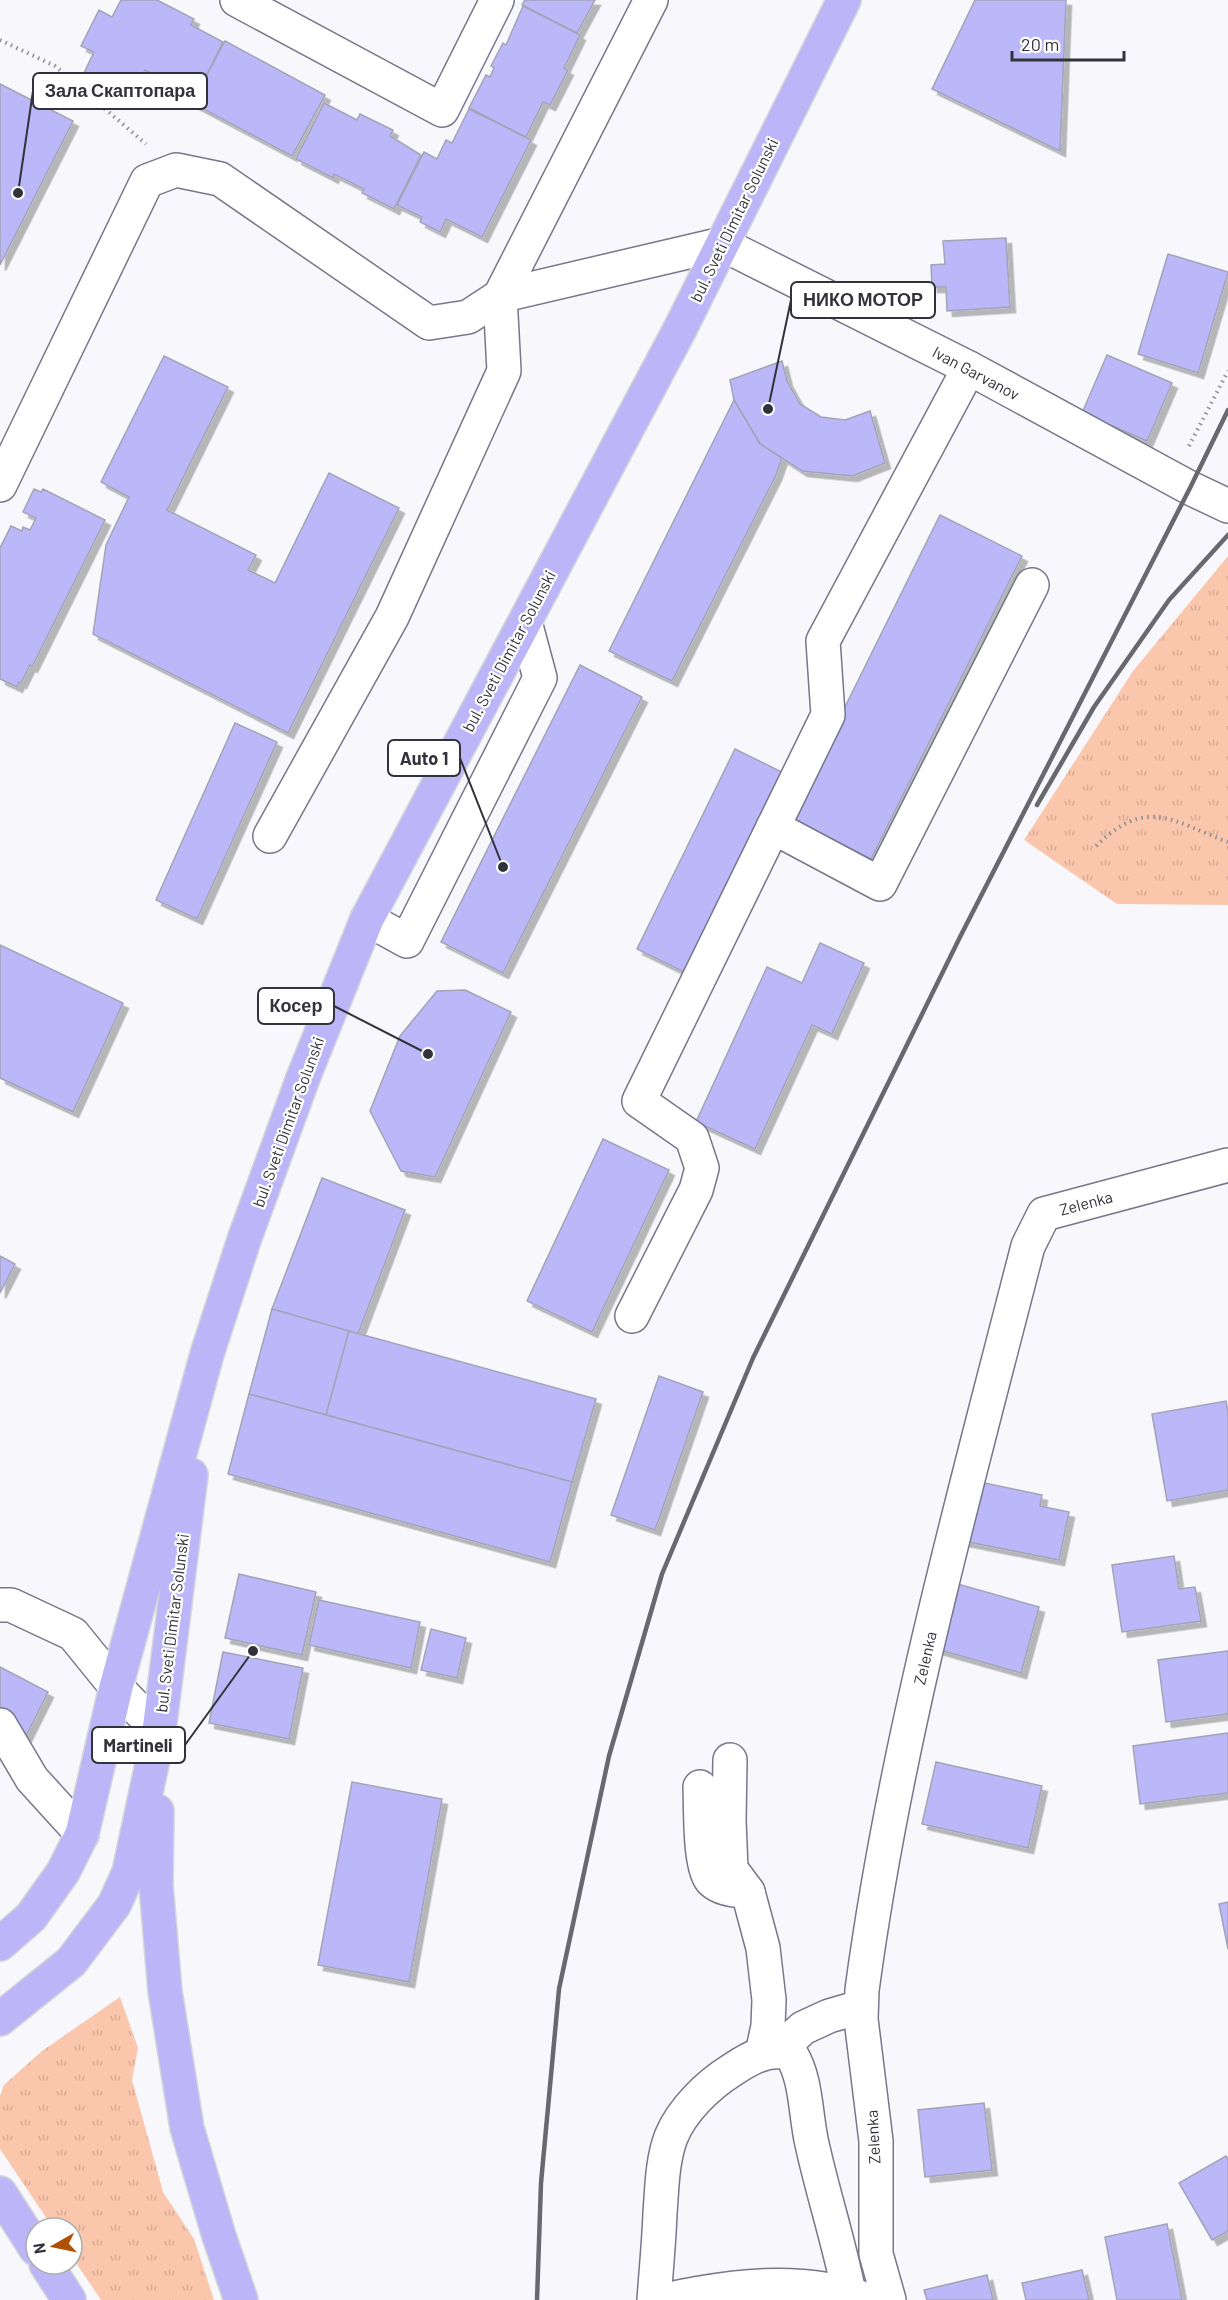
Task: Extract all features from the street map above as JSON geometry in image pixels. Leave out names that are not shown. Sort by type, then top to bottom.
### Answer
[{"type":"main road","name":"bul. Sveti Dimitar Solunski","points":[[0,1944],[31,1917],[63,1872],[82,1834],[116,1687],[207,1354],[244,1240],[303,1078],[367,919],[680,329],[844,0]]},
{"type":"main road","name":"bul. Sveti Dimitar Solunski","points":[[0,2019],[71,1962],[114,1905],[129,1872],[159,1731],[207,1354]]},
{"type":"main road","points":[[159,1731],[156,1885],[165,1991],[187,2128],[219,2236],[241,2300]]},
{"type":"main road","points":[[0,2193],[24,2230]]},
{"type":"main road","points":[[54,2276],[69,2300]]},
{"type":"street","points":[[237,0],[442,110],[497,0]]},
{"type":"street","points":[[270,836],[392,616],[504,371],[500,296],[651,0]]},
{"type":"street","points":[[3,470],[147,181],[176,170],[220,179],[429,323],[468,317],[500,296],[722,244]]},
{"type":"street","name":"Ivan Garvanov","points":[[722,244],[969,368],[1228,506]]},
{"type":"street","points":[[632,1316],[696,1190],[702,1168],[692,1138],[639,1101],[828,715],[824,641],[969,368]]},
{"type":"street","points":[[773,828],[880,884],[1032,585]]},
{"type":"street","points":[[367,919],[407,941],[540,678],[525,622]]},
{"type":"street","name":"Zelenka","points":[[889,2300],[876,2254],[876,2141],[860,2007],[891,1807],[943,1578],[1028,1246],[1044,1214],[1228,1166]]},
{"type":"street","points":[[4,1613],[73,1634],[116,1687],[159,1731]]},
{"type":"street","points":[[0,1725],[32,1779],[82,1834]]},
{"type":"street","points":[[730,1760],[730,1860],[736,1878],[748,1892],[763,1948],[769,2000],[768,2026],[771,2052]]},
{"type":"street","points":[[700,1787],[705,1872],[717,1884],[730,1890],[748,1892]]},
{"type":"street","points":[[654,2300],[661,2186],[672,2136],[702,2094],[739,2065],[771,2052],[803,2028],[829,2016],[860,2007]]},
{"type":"street","points":[[669,2300],[723,2289],[754,2287],[806,2287],[859,2296],[836,2229],[807,2122],[798,2066],[791,2054],[771,2052]]},
{"type":"path","points":[[0,40],[55,66],[176,170]]},
{"type":"path","points":[[1172,478],[1228,371]]},
{"type":"path","points":[[1096,846],[1113,829],[1141,817],[1180,821],[1228,842]]},
{"type":"green space","points":[[1228,556],[1228,905],[1117,904],[1024,840],[1133,671]]},
{"type":"green space","points":[[120,1997],[138,2048],[132,2080],[163,2192],[194,2239],[214,2300],[101,2300],[84,2275],[84,2216],[45,2216],[0,2149],[0,2096],[4,2085],[42,2051]]},
{"type":"building","points":[[121,0],[157,0],[194,19],[191,25],[223,42],[196,96],[145,70],[131,97],[84,73],[94,52],[81,46],[99,10],[112,17]]},
{"type":"building","points":[[525,0],[595,0],[577,33],[522,5]]},
{"type":"building","points":[[975,0],[1066,0],[1060,151],[932,89]]},
{"type":"building","points":[[523,6],[580,35],[564,68],[568,70],[550,105],[543,102],[526,137],[469,108],[486,75],[490,77],[494,68],[491,66],[503,43],[506,45]]},
{"type":"building","points":[[225,41],[325,95],[292,156],[192,103]]},
{"type":"building","points":[[0,84],[73,121],[0,265]]},
{"type":"building","points":[[324,103],[357,120],[360,114],[393,130],[390,136],[421,155],[394,209],[362,193],[364,189],[334,174],[333,178],[296,159]]},
{"type":"building","points":[[469,109],[531,140],[482,237],[446,219],[440,232],[420,222],[422,217],[397,205],[424,152],[437,159],[446,140],[452,143]]},
{"type":"building","points":[[1006,238],[1010,307],[947,311],[946,287],[932,287],[931,265],[945,264],[943,241]]},
{"type":"building","points":[[1168,254],[1228,272],[1198,373],[1138,354]]},
{"type":"building","points":[[1107,355],[1172,383],[1147,441],[1082,413]]},
{"type":"building","points":[[164,356],[228,387],[167,510],[256,555],[248,570],[275,583],[329,473],[399,508],[288,733],[93,634],[106,545],[129,497],[101,482]]},
{"type":"building","points":[[782,361],[787,381],[800,404],[821,417],[845,420],[870,411],[885,463],[852,476],[802,471],[760,444],[734,400],[730,380]]},
{"type":"building","points":[[734,400],[760,444],[782,458],[776,475],[672,681],[609,651]]},
{"type":"building","points":[[34,489],[41,492],[43,489],[105,520],[32,667],[30,665],[17,687],[0,679],[0,548],[11,526],[22,531],[23,527],[30,530],[36,518],[23,512]]},
{"type":"building","points":[[940,515],[1022,556],[871,859],[790,818]]},
{"type":"building","points":[[580,665],[642,697],[503,973],[441,942]]},
{"type":"building","points":[[235,723],[277,742],[197,919],[156,900]]},
{"type":"building","points":[[735,749],[790,776],[692,976],[637,949]]},
{"type":"building","points":[[820,943],[864,963],[832,1034],[812,1025],[755,1149],[696,1122],[767,967],[802,983]]},
{"type":"building","points":[[0,945],[123,1003],[73,1112],[0,1078]]},
{"type":"building","points":[[465,990],[511,1012],[435,1177],[401,1171],[370,1111],[400,1036],[437,991]]},
{"type":"building","points":[[603,1139],[669,1170],[592,1332],[527,1301]]},
{"type":"building","points":[[322,1178],[405,1210],[358,1334],[272,1309]]},
{"type":"building","points":[[0,1256],[15,1264],[0,1293]]},
{"type":"building","points":[[272,1309],[349,1331],[326,1415],[249,1394]]},
{"type":"building","points":[[349,1331],[596,1399],[572,1482],[326,1415]]},
{"type":"building","points":[[659,1376],[703,1392],[655,1530],[611,1515]]},
{"type":"building","points":[[249,1394],[572,1482],[550,1562],[228,1474]]},
{"type":"building","points":[[1226,1401],[1228,1490],[1167,1501],[1152,1414]]},
{"type":"building","points":[[975,1481],[1042,1495],[1040,1506],[1069,1512],[1059,1560],[963,1541]]},
{"type":"building","points":[[1174,1556],[1179,1589],[1195,1587],[1201,1621],[1122,1632],[1112,1565]]},
{"type":"building","points":[[239,1574],[316,1592],[302,1655],[225,1638]]},
{"type":"building","points":[[954,1583],[1039,1607],[1021,1673],[936,1649]]},
{"type":"building","points":[[319,1600],[420,1622],[411,1668],[309,1645]]},
{"type":"building","points":[[431,1629],[466,1638],[457,1678],[421,1670]]},
{"type":"building","points":[[1228,1651],[1228,1714],[1166,1722],[1158,1660]]},
{"type":"building","points":[[223,1652],[303,1668],[289,1739],[209,1723]]},
{"type":"building","points":[[0,1667],[48,1692],[23,1742],[0,1731]]},
{"type":"building","points":[[1228,1733],[1228,1793],[1140,1804],[1133,1746]]},
{"type":"building","points":[[936,1762],[1042,1786],[1028,1848],[922,1824]]},
{"type":"building","points":[[352,1782],[442,1799],[409,1982],[318,1965]]},
{"type":"building","points":[[1228,1902],[1228,1949],[1219,1904]]},
{"type":"building","points":[[984,2103],[992,2170],[925,2177],[918,2110]]},
{"type":"building","points":[[1226,2156],[1228,2159],[1228,2231],[1212,2240],[1179,2183]]},
{"type":"building","points":[[1167,2224],[1182,2300],[1117,2300],[1105,2237]]},
{"type":"building","points":[[1082,2270],[1089,2300],[1026,2300],[1022,2283]]},
{"type":"building","points":[[987,2275],[993,2300],[927,2300],[924,2290]]},
{"type":"railway","points":[[537,2300],[541,2183],[559,1989],[609,1756],[662,1574],[753,1358],[961,935],[1228,410]]},
{"type":"railway","points":[[1037,805],[1094,707],[1169,600],[1228,535]]},
{"type":"place","name":"Зала Скаптопара","points":[[18,193]]},
{"type":"place","name":"НИКО МОТОР","points":[[768,409]]},
{"type":"place","name":"Auto 1","points":[[503,867]]},
{"type":"place","name":"Косер","points":[[428,1054]]},
{"type":"place","name":"Martineli","points":[[253,1651]]}]
